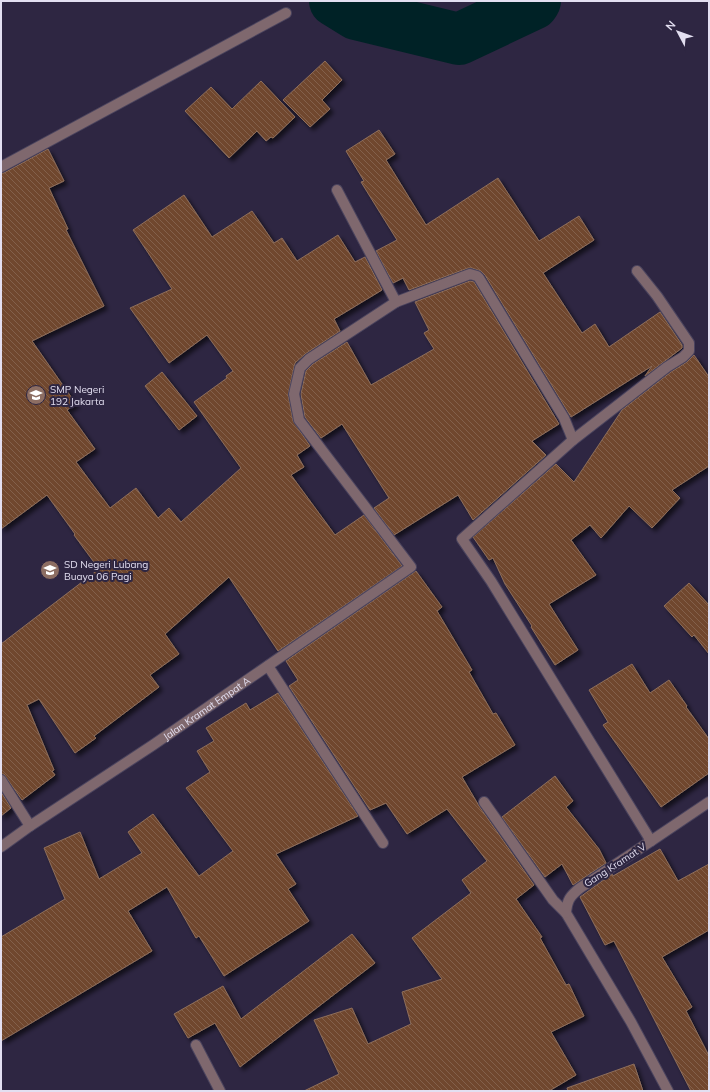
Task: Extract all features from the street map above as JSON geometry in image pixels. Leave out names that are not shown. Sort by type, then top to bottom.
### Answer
[{"type":"street","points":[[1,166],[286,13]]},
{"type":"street","points":[[337,190],[396,302],[470,274],[479,278],[564,418],[573,440],[667,367],[684,357],[689,351],[689,343],[657,296],[637,271]]},
{"type":"street","name":"Jalan Kramat Empat A","points":[[1,847],[30,826],[153,745],[411,567],[299,420],[294,394],[300,368],[309,359],[396,302]]},
{"type":"street","name":"Gang Kramat V","points":[[566,913],[566,905],[570,896],[651,841],[491,581],[462,539],[573,440]]},
{"type":"street","points":[[268,666],[383,843]]},
{"type":"street","points":[[1,780],[30,826]]},
{"type":"street","points":[[484,802],[554,900],[566,913],[631,1022],[668,1091]]},
{"type":"street","points":[[651,841],[709,802]]},
{"type":"street","points":[[196,1044],[220,1091]]},
{"type":"building","points":[[325,61],[342,80],[322,100],[330,109],[310,127],[283,100]]},
{"type":"building","points":[[261,81],[295,117],[273,138],[271,137],[266,141],[257,131],[229,158],[185,111],[211,87],[232,109]]},
{"type":"building","points":[[379,130],[395,154],[386,160],[426,225],[498,178],[539,241],[579,216],[594,240],[543,273],[582,333],[595,324],[609,347],[660,312],[682,345],[682,348],[645,376],[652,366],[571,417],[485,275],[481,271],[468,268],[409,290],[403,278],[393,283],[376,251],[397,240],[361,182],[364,181],[346,151]]},
{"type":"building","points":[[48,149],[64,181],[49,188],[68,229],[66,230],[104,306],[32,341],[76,404],[67,410],[95,449],[76,462],[110,508],[136,488],[158,518],[169,508],[181,522],[241,468],[194,402],[227,378],[226,376],[233,371],[207,335],[169,363],[130,308],[172,289],[133,230],[184,195],[212,237],[252,211],[274,243],[282,238],[297,261],[338,235],[355,262],[365,257],[382,290],[334,319],[340,331],[305,354],[295,363],[288,395],[293,421],[310,446],[297,455],[304,467],[291,475],[335,535],[364,515],[402,566],[278,651],[229,577],[165,634],[179,654],[150,675],[159,687],[94,736],[96,738],[75,753],[39,699],[27,705],[54,770],[52,771],[55,775],[22,800],[4,774],[1,774],[1,644],[99,569],[47,495],[1,529],[1,173],[4,173]]},
{"type":"building","points":[[470,281],[474,282],[559,424],[532,441],[546,455],[473,520],[458,495],[394,535],[374,508],[389,498],[342,424],[321,438],[305,417],[301,394],[306,371],[313,364],[347,342],[371,385],[434,349],[424,333],[429,330],[415,302]]},
{"type":"building","points":[[694,355],[709,377],[709,466],[672,490],[680,498],[652,528],[629,506],[601,538],[590,525],[571,540],[596,575],[549,604],[578,650],[555,665],[505,584],[493,558],[489,560],[473,537],[556,464],[574,482],[622,410],[671,372],[687,362]]},
{"type":"building","points":[[162,372],[197,416],[179,430],[145,386]]},
{"type":"building","points":[[416,571],[442,607],[437,611],[472,670],[469,672],[493,714],[496,713],[515,745],[462,777],[479,806],[534,885],[516,899],[542,937],[540,938],[566,985],[569,984],[584,1016],[551,1032],[576,1075],[549,1091],[304,1091],[339,1074],[314,1020],[352,1008],[368,1044],[411,1024],[402,992],[442,979],[412,938],[471,893],[462,880],[487,861],[447,809],[407,834],[386,803],[370,810],[289,686],[298,680],[286,661]]},
{"type":"building","points":[[689,583],[709,605],[709,654],[694,635],[692,637],[664,606]]},
{"type":"building","points":[[632,664],[650,693],[669,680],[709,739],[709,773],[661,807],[603,725],[608,722],[589,690]]},
{"type":"building","points":[[278,693],[358,816],[276,854],[296,884],[288,889],[309,921],[224,976],[199,936],[196,938],[167,887],[128,911],[152,951],[1,1041],[1,937],[65,899],[44,848],[80,832],[99,879],[142,853],[128,832],[153,814],[199,876],[233,851],[186,788],[210,772],[197,751],[214,741],[206,728],[246,703],[250,710]]},
{"type":"building","points":[[555,776],[573,801],[566,807],[599,849],[606,863],[573,885],[562,864],[545,877],[502,817]]},
{"type":"building","points":[[1,792],[11,808],[1,816]]},
{"type":"building","points":[[660,849],[678,881],[709,864],[709,930],[662,957],[692,1007],[686,1011],[709,1056],[709,1091],[691,1091],[614,941],[605,945],[580,897],[612,874],[613,876]]},
{"type":"building","points":[[352,934],[375,963],[240,1067],[215,1023],[188,1038],[174,1014],[223,986],[241,1019]]},
{"type":"building","points":[[634,1064],[643,1091],[568,1091],[567,1088]]},
{"type":"waterway","points":[[335,1],[356,14],[459,39],[533,4],[535,1]]},
{"type":"place","name":"SMP Negeri 192 Jakarta","points":[[36,395]]},
{"type":"place","name":"SD Negeri Lubang Buaya 06 Pagi","points":[[50,570]]}]
